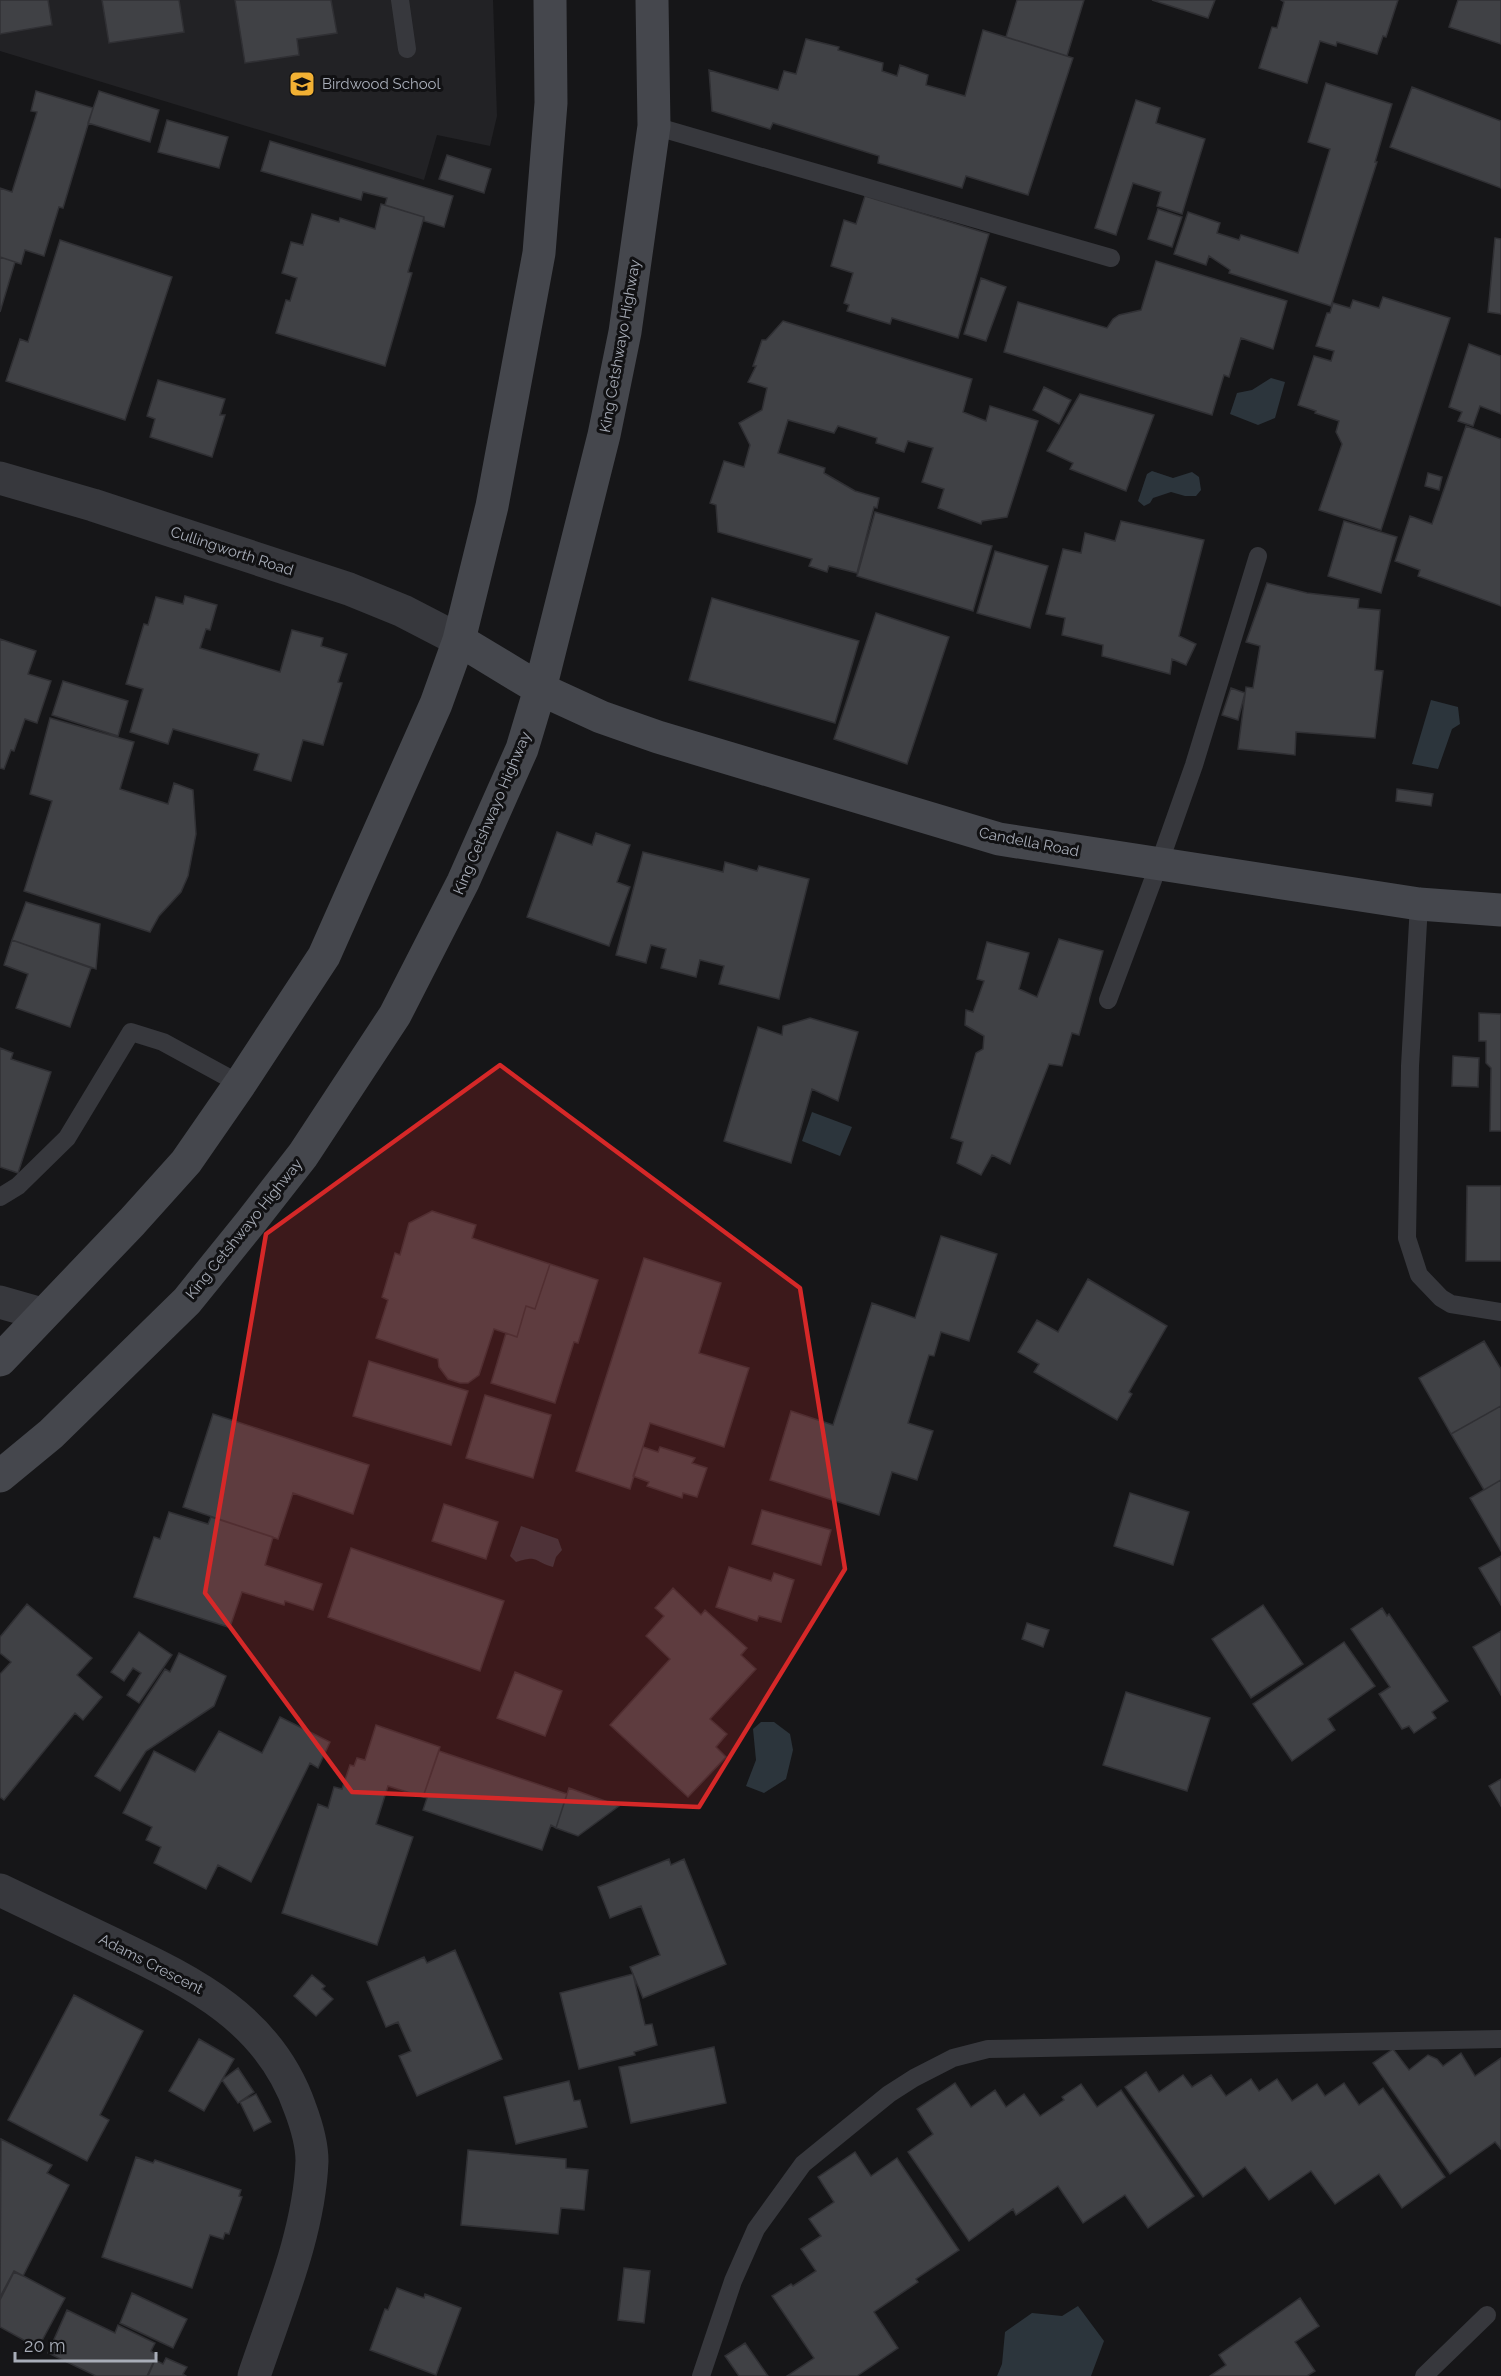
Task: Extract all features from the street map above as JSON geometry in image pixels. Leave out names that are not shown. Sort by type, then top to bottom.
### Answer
[{"type":"main road","points":[[0,1360],[186,1162],[240,1084],[324,956],[436,704],[459,640],[492,506],[538,253],[551,103],[550,0]]},
{"type":"main road","name":"King Cetshwayo Highway","points":[[0,1476],[51,1434],[187,1300],[303,1155],[395,1015],[463,882],[522,749],[540,689],[604,435],[626,332],[654,126],[652,0]]},
{"type":"main road","name":"Candella Road","points":[[459,640],[540,689],[601,717],[658,737],[999,839],[1419,904],[1501,910]]},
{"type":"street","name":"Cullingworth Road","points":[[0,478],[93,505],[349,589],[403,611],[459,640]]},
{"type":"street","points":[[0,1302],[42,1314]]},
{"type":"street","name":"Adams Crescent","points":[[0,1890],[189,1982],[219,2000],[252,2028],[280,2063],[295,2092],[306,2123],[312,2159],[308,2193],[296,2250],[254,2376]]},
{"type":"lane","points":[[400,0],[407,49]]},
{"type":"lane","points":[[654,126],[1110,258]]},
{"type":"lane","points":[[1108,1000],[1194,765],[1258,556]]},
{"type":"lane","points":[[1419,904],[1410,1066],[1407,1238],[1419,1275],[1440,1298],[1451,1304],[1501,1312]]},
{"type":"lane","points":[[0,1197],[18,1186],[67,1138],[131,1032],[163,1042],[240,1084]]},
{"type":"lane","points":[[701,2376],[734,2281],[756,2229],[803,2164],[889,2094],[953,2058],[988,2049],[1501,2039]]},
{"type":"lane","points":[[1424,2376],[1486,2315]]},
{"type":"highlighted area","points":[[500,1065],[800,1288],[845,1569],[699,1807],[352,1792],[205,1593],[266,1234]]},
{"type":"shaded area","name":"Birdwood School","points":[[0,0],[493,0],[497,116],[490,146],[437,135],[424,180],[0,51]]},
{"type":"shaded area","points":[[1271,378],[1285,382],[1275,418],[1258,425],[1230,414],[1237,393],[1252,390]]},
{"type":"shaded area","points":[[1152,471],[1173,478],[1192,472],[1199,477],[1201,490],[1196,496],[1171,492],[1153,498],[1144,506],[1138,501],[1147,474]]},
{"type":"shaded area","points":[[1431,700],[1458,707],[1460,724],[1452,729],[1438,769],[1412,764]]},
{"type":"shaded area","points":[[812,1112],[852,1127],[840,1156],[802,1141]]},
{"type":"shaded area","points":[[521,1526],[558,1539],[562,1550],[556,1557],[553,1567],[532,1559],[516,1562],[510,1556]]},
{"type":"shaded area","points":[[761,1722],[774,1722],[790,1734],[793,1750],[786,1779],[764,1793],[746,1786],[756,1760],[753,1729]]},
{"type":"shaded area","points":[[1078,2306],[1104,2341],[1091,2376],[997,2376],[1002,2364],[1005,2332],[1032,2313],[1062,2316]]},
{"type":"building","points":[[0,0],[48,0],[52,25],[0,34]]},
{"type":"building","points":[[102,0],[179,0],[184,32],[109,43]]},
{"type":"building","points":[[235,0],[331,0],[337,33],[297,39],[299,55],[245,63]]},
{"type":"building","points":[[1017,0],[1084,0],[1067,56],[1006,37]]},
{"type":"building","points":[[1152,0],[1215,0],[1208,18]]},
{"type":"building","points":[[1281,0],[1398,0],[1386,37],[1383,36],[1377,54],[1337,42],[1336,46],[1320,41],[1307,83],[1259,68],[1272,27],[1277,28],[1284,2]]},
{"type":"building","points":[[1458,0],[1501,0],[1501,44],[1449,27]]},
{"type":"building","points":[[983,30],[1073,58],[1028,195],[966,176],[962,188],[878,163],[879,156],[773,123],[770,129],[712,111],[709,70],[778,90],[784,71],[796,74],[806,39],[839,47],[838,50],[883,63],[882,71],[897,76],[900,65],[928,75],[926,85],[965,96]]},
{"type":"building","points":[[1326,83],[1392,104],[1375,162],[1377,162],[1331,306],[1229,273],[1230,270],[1209,256],[1206,265],[1174,254],[1188,212],[1220,223],[1217,233],[1239,240],[1241,235],[1298,253],[1330,149],[1308,142]]},
{"type":"building","points":[[1412,87],[1501,121],[1501,188],[1390,147]]},
{"type":"building","points":[[36,91],[93,108],[63,208],[59,207],[44,256],[25,250],[21,264],[0,257],[0,188],[12,192],[37,112],[31,111]]},
{"type":"building","points":[[99,91],[159,110],[150,142],[88,123]]},
{"type":"building","points":[[1136,100],[1160,108],[1156,123],[1205,139],[1182,214],[1157,206],[1161,192],[1133,183],[1116,235],[1095,228]]},
{"type":"building","points":[[167,120],[228,137],[219,168],[158,152]]},
{"type":"building","points":[[270,141],[453,196],[444,227],[424,221],[424,217],[385,205],[387,198],[363,192],[361,200],[261,171]]},
{"type":"building","points":[[447,155],[491,169],[484,193],[439,179]]},
{"type":"building","points":[[865,196],[989,234],[958,338],[892,318],[890,324],[847,311],[849,305],[844,303],[853,273],[831,266],[844,220],[856,224]]},
{"type":"building","points":[[381,204],[424,217],[408,272],[412,273],[385,366],[276,333],[286,300],[290,301],[297,278],[282,273],[291,242],[303,245],[312,214],[339,222],[340,218],[375,229]]},
{"type":"building","points":[[1158,209],[1182,217],[1172,247],[1148,239]]},
{"type":"building","points":[[1495,238],[1501,239],[1501,314],[1488,312]]},
{"type":"building","points":[[60,240],[172,277],[125,420],[6,381],[20,339],[28,342]]},
{"type":"building","points":[[0,257],[15,262],[0,312]]},
{"type":"building","points":[[1156,261],[1287,301],[1273,349],[1241,338],[1229,377],[1224,375],[1212,415],[1004,352],[1018,302],[1107,328],[1119,315],[1141,310]]},
{"type":"building","points":[[981,278],[1006,287],[986,341],[964,334]]},
{"type":"building","points":[[1383,297],[1450,318],[1381,530],[1319,510],[1342,444],[1336,432],[1339,421],[1298,405],[1314,356],[1331,361],[1334,351],[1316,346],[1327,313],[1330,313],[1333,303],[1350,308],[1353,300],[1379,308]]},
{"type":"building","points":[[783,321],[972,379],[963,412],[986,421],[990,406],[1038,421],[1007,517],[982,521],[981,524],[938,508],[944,489],[922,482],[933,448],[908,441],[904,452],[876,443],[877,438],[838,426],[834,433],[788,420],[778,453],[825,468],[824,473],[855,491],[879,498],[877,508],[874,507],[857,573],[829,566],[827,572],[809,566],[812,559],[718,532],[716,505],[710,503],[724,461],[744,467],[750,445],[739,423],[762,410],[767,388],[748,382],[756,366],[753,366],[762,340],[766,340]]},
{"type":"building","points":[[1469,344],[1501,356],[1501,414],[1480,406],[1473,426],[1458,421],[1462,412],[1449,407]]},
{"type":"building","points":[[158,380],[225,399],[220,415],[225,415],[212,457],[150,437],[155,419],[147,416]]},
{"type":"building","points":[[1044,387],[1071,400],[1059,424],[1033,410]]},
{"type":"building","points":[[1080,394],[1154,415],[1126,491],[1070,469],[1073,463],[1047,451]]},
{"type":"building","points":[[1466,426],[1501,439],[1501,606],[1418,576],[1420,570],[1395,561],[1410,516],[1432,524]]},
{"type":"building","points":[[1428,473],[1442,477],[1439,490],[1425,486]]},
{"type":"building","points":[[875,512],[992,546],[973,611],[857,576]]},
{"type":"building","points":[[1121,521],[1204,540],[1179,636],[1196,644],[1186,665],[1172,659],[1170,674],[1102,656],[1103,645],[1062,635],[1065,618],[1046,614],[1063,549],[1081,553],[1085,533],[1115,541]]},
{"type":"building","points":[[1344,521],[1397,537],[1381,593],[1328,576]]},
{"type":"building","points":[[995,551],[1048,566],[1030,628],[977,613]]},
{"type":"building","points":[[1267,583],[1307,593],[1359,599],[1358,608],[1380,610],[1375,670],[1383,671],[1375,738],[1296,732],[1295,755],[1238,749],[1246,687],[1253,688],[1260,646],[1246,642]]},
{"type":"building","points":[[185,596],[217,605],[210,630],[206,629],[200,648],[280,672],[292,630],[323,638],[321,646],[347,654],[338,682],[342,683],[323,745],[303,740],[291,781],[254,770],[259,754],[173,729],[168,744],[130,732],[143,689],[126,684],[144,624],[148,625],[156,597],[183,604]]},
{"type":"building","points":[[712,598],[859,641],[835,723],[689,680]]},
{"type":"building","points":[[876,613],[949,637],[907,764],[834,739]]},
{"type":"building","points":[[0,639],[36,651],[28,674],[51,681],[37,723],[25,719],[14,751],[11,750],[4,769],[0,768]]},
{"type":"building","points":[[63,681],[128,701],[118,736],[52,715]]},
{"type":"building","points":[[1231,688],[1245,693],[1238,720],[1222,715]]},
{"type":"building","points":[[50,718],[134,742],[120,789],[168,804],[174,783],[193,790],[196,834],[188,876],[181,892],[159,916],[150,932],[24,891],[52,801],[30,794]]},
{"type":"building","points":[[1397,789],[1433,794],[1431,806],[1396,801]]},
{"type":"building","points":[[557,832],[592,845],[596,833],[630,845],[617,882],[630,887],[609,946],[527,917]]},
{"type":"building","points":[[643,852],[723,872],[725,862],[757,871],[759,866],[809,879],[779,999],[719,984],[724,966],[700,960],[696,977],[661,968],[666,949],[651,945],[646,963],[616,955]]},
{"type":"building","points":[[26,902],[100,924],[96,969],[12,940]]},
{"type":"building","points":[[1059,939],[1103,951],[1079,1035],[1072,1033],[1062,1066],[1049,1064],[1010,1164],[992,1155],[981,1175],[957,1163],[963,1142],[951,1138],[976,1053],[983,1049],[984,1036],[965,1025],[966,1010],[973,1012],[984,981],[977,979],[987,942],[1029,953],[1019,989],[1037,997]]},
{"type":"building","points":[[12,940],[91,968],[70,1027],[16,1008],[28,974],[4,965]]},
{"type":"building","points":[[1479,1013],[1501,1014],[1501,1131],[1490,1131],[1491,1068],[1486,1063],[1486,1041],[1479,1041]]},
{"type":"building","points":[[810,1018],[858,1032],[838,1101],[812,1089],[791,1163],[724,1141],[758,1027],[782,1035],[783,1026]]},
{"type":"building","points":[[0,1048],[13,1053],[11,1059],[51,1072],[18,1173],[0,1167]]},
{"type":"building","points":[[1453,1056],[1479,1058],[1478,1087],[1452,1086]]},
{"type":"building","points":[[1467,1186],[1501,1186],[1501,1261],[1466,1261]]},
{"type":"building","points":[[432,1211],[476,1225],[472,1238],[550,1264],[535,1309],[526,1306],[517,1337],[494,1329],[479,1375],[468,1383],[448,1379],[439,1367],[438,1359],[376,1338],[388,1300],[382,1297],[395,1253],[400,1255],[409,1223]]},
{"type":"building","points":[[941,1236],[997,1254],[969,1341],[941,1332],[934,1356],[929,1355],[908,1423],[933,1431],[917,1480],[892,1472],[879,1515],[770,1480],[791,1411],[833,1425],[872,1303],[915,1318]]},
{"type":"building","points":[[644,1258],[721,1283],[699,1353],[749,1368],[724,1447],[650,1423],[630,1489],[576,1471]]},
{"type":"building","points":[[550,1264],[598,1280],[578,1343],[574,1342],[555,1403],[491,1383],[506,1333],[517,1337],[526,1306],[535,1309]]},
{"type":"building","points":[[1088,1279],[1167,1326],[1129,1392],[1132,1394],[1117,1420],[1034,1372],[1039,1364],[1018,1352],[1037,1320],[1058,1332]]},
{"type":"building","points":[[1484,1341],[1501,1369],[1501,1406],[1451,1434],[1419,1378]]},
{"type":"building","points":[[369,1361],[468,1391],[451,1445],[353,1416]]},
{"type":"building","points":[[485,1395],[551,1415],[533,1478],[466,1458]]},
{"type":"building","points":[[1501,1406],[1501,1480],[1484,1490],[1451,1434]]},
{"type":"building","points":[[213,1414],[369,1465],[353,1514],[293,1493],[278,1539],[183,1507]]},
{"type":"building","points":[[643,1447],[658,1452],[660,1447],[695,1458],[692,1463],[707,1468],[697,1497],[683,1493],[682,1498],[647,1486],[649,1482],[633,1476]]},
{"type":"building","points":[[1501,1480],[1501,1551],[1470,1498]]},
{"type":"building","points":[[1130,1493],[1189,1512],[1173,1565],[1114,1546]]},
{"type":"building","points":[[444,1504],[498,1522],[486,1559],[432,1541]]},
{"type":"building","points":[[762,1510],[831,1530],[821,1565],[752,1544]]},
{"type":"building","points":[[169,1512],[208,1524],[211,1517],[273,1537],[265,1565],[322,1584],[313,1610],[285,1601],[284,1605],[242,1592],[228,1627],[134,1597],[154,1537],[160,1539]]},
{"type":"building","points":[[351,1548],[504,1601],[480,1671],[328,1617]]},
{"type":"building","points":[[1501,1556],[1501,1605],[1479,1568]]},
{"type":"building","points":[[729,1567],[771,1581],[774,1573],[794,1580],[781,1622],[759,1616],[757,1621],[716,1607]]},
{"type":"building","points":[[673,1588],[701,1615],[705,1610],[747,1648],[741,1655],[756,1669],[710,1719],[727,1734],[716,1747],[726,1757],[688,1797],[610,1725],[670,1659],[646,1636],[664,1616],[655,1608]]},
{"type":"building","points":[[27,1604],[92,1658],[77,1675],[102,1697],[83,1720],[75,1713],[4,1800],[0,1797],[0,1674],[11,1662],[0,1653],[0,1637]]},
{"type":"building","points":[[1263,1605],[1303,1664],[1251,1698],[1212,1639]]},
{"type":"building","points":[[1382,1608],[1387,1616],[1389,1614],[1448,1701],[1432,1712],[1436,1718],[1414,1733],[1409,1726],[1402,1729],[1379,1694],[1390,1687],[1351,1629]]},
{"type":"building","points":[[1027,1623],[1049,1630],[1043,1647],[1022,1639]]},
{"type":"building","points":[[1501,1631],[1501,1695],[1473,1647]]},
{"type":"building","points":[[139,1632],[172,1655],[139,1703],[127,1695],[141,1673],[133,1668],[124,1681],[111,1672]]},
{"type":"building","points":[[1344,1642],[1375,1686],[1328,1719],[1335,1730],[1292,1761],[1253,1704]]},
{"type":"building","points":[[179,1653],[226,1676],[214,1706],[146,1751],[120,1791],[95,1776],[165,1669],[170,1672]]},
{"type":"building","points":[[515,1672],[562,1691],[545,1736],[497,1718]]},
{"type":"building","points":[[1126,1692],[1210,1718],[1187,1791],[1103,1765]]},
{"type":"building","points":[[280,1717],[330,1742],[318,1768],[310,1763],[251,1882],[218,1865],[206,1889],[154,1863],[161,1847],[146,1840],[152,1827],[123,1813],[154,1751],[195,1772],[219,1731],[262,1753]]},
{"type":"building","points":[[376,1725],[440,1747],[423,1797],[388,1786],[376,1824],[413,1837],[377,1945],[282,1913],[318,1804],[328,1808],[334,1787],[342,1789],[350,1765],[354,1766],[357,1758],[365,1760]]},
{"type":"building","points":[[439,1751],[567,1794],[556,1828],[551,1825],[542,1850],[423,1810],[427,1798],[423,1797]]},
{"type":"building","points":[[1501,1779],[1501,1806],[1489,1786]]},
{"type":"building","points":[[569,1788],[619,1806],[578,1836],[556,1828]]},
{"type":"building","points":[[669,1859],[671,1865],[684,1859],[726,1964],[643,1998],[630,1967],[660,1955],[641,1906],[610,1918],[598,1887]]},
{"type":"building","points":[[455,1950],[502,2059],[417,2096],[399,2056],[411,2051],[398,2022],[386,2027],[367,1982],[424,1957],[427,1963]]},
{"type":"building","points":[[633,1974],[645,2025],[652,2024],[657,2045],[634,2052],[635,2055],[579,2069],[560,1993]]},
{"type":"building","points":[[312,1975],[325,1986],[322,1989],[333,1999],[316,2016],[294,1996]]},
{"type":"building","points":[[74,1995],[143,2031],[100,2115],[109,2120],[87,2161],[8,2120]]},
{"type":"building","points":[[199,2039],[234,2059],[204,2111],[169,2091]]},
{"type":"building","points":[[714,2047],[726,2103],[631,2123],[619,2067]]},
{"type":"building","points":[[1393,2049],[1409,2070],[1428,2055],[1437,2059],[1443,2066],[1461,2053],[1475,2076],[1501,2058],[1501,2149],[1495,2142],[1450,2174],[1373,2063]]},
{"type":"building","points":[[238,2068],[254,2092],[238,2103],[222,2080]]},
{"type":"building","points":[[1146,2072],[1159,2092],[1183,2075],[1192,2087],[1211,2075],[1226,2096],[1251,2079],[1259,2091],[1277,2079],[1292,2101],[1317,2084],[1325,2096],[1344,2083],[1359,2105],[1383,2088],[1445,2177],[1402,2208],[1379,2174],[1335,2204],[1311,2171],[1269,2200],[1245,2167],[1203,2197],[1125,2087]]},
{"type":"building","points":[[569,2081],[574,2101],[580,2100],[587,2127],[516,2144],[504,2097]]},
{"type":"building","points":[[955,2083],[971,2107],[995,2090],[1006,2107],[1024,2094],[1040,2116],[1064,2100],[1062,2097],[1081,2084],[1097,2107],[1121,2090],[1194,2196],[1148,2228],[1125,2195],[1083,2223],[1058,2186],[1016,2215],[1013,2209],[969,2241],[908,2152],[933,2134],[917,2109]]},
{"type":"building","points":[[256,2094],[271,2122],[254,2131],[240,2102]]},
{"type":"building","points":[[1,2139],[52,2165],[47,2173],[69,2185],[23,2276],[14,2272],[0,2300]]},
{"type":"building","points":[[468,2150],[566,2159],[566,2168],[588,2170],[584,2210],[561,2208],[558,2234],[461,2225]]},
{"type":"building","points":[[855,2152],[871,2176],[897,2158],[959,2250],[916,2279],[918,2282],[874,2312],[898,2348],[857,2376],[787,2376],[814,2358],[772,2296],[816,2271],[801,2249],[821,2236],[809,2219],[834,2202],[818,2177]]},
{"type":"building","points":[[136,2157],[153,2163],[155,2160],[241,2190],[239,2196],[242,2197],[229,2234],[225,2233],[223,2239],[210,2235],[192,2288],[102,2257]]},
{"type":"building","points":[[624,2268],[650,2271],[644,2323],[618,2320]]},
{"type":"building","points":[[14,2271],[65,2298],[38,2348],[0,2327],[0,2297]]},
{"type":"building","points":[[397,2288],[424,2298],[425,2294],[461,2308],[436,2375],[370,2350],[385,2309],[388,2310]]},
{"type":"building","points":[[132,2293],[187,2319],[173,2348],[120,2323]]},
{"type":"building","points":[[1300,2298],[1319,2326],[1295,2342],[1315,2371],[1307,2376],[1210,2376],[1226,2365],[1219,2355]]},
{"type":"building","points":[[67,2310],[115,2333],[118,2325],[155,2343],[151,2351],[157,2355],[147,2376],[96,2376],[48,2353]]},
{"type":"building","points":[[745,2343],[768,2376],[739,2376],[725,2356]]},
{"type":"building","points":[[166,2358],[187,2367],[183,2374],[186,2376],[148,2376],[155,2360],[163,2364]]},
{"type":"place","name":"Birdwood School","points":[[302,84]]}]
